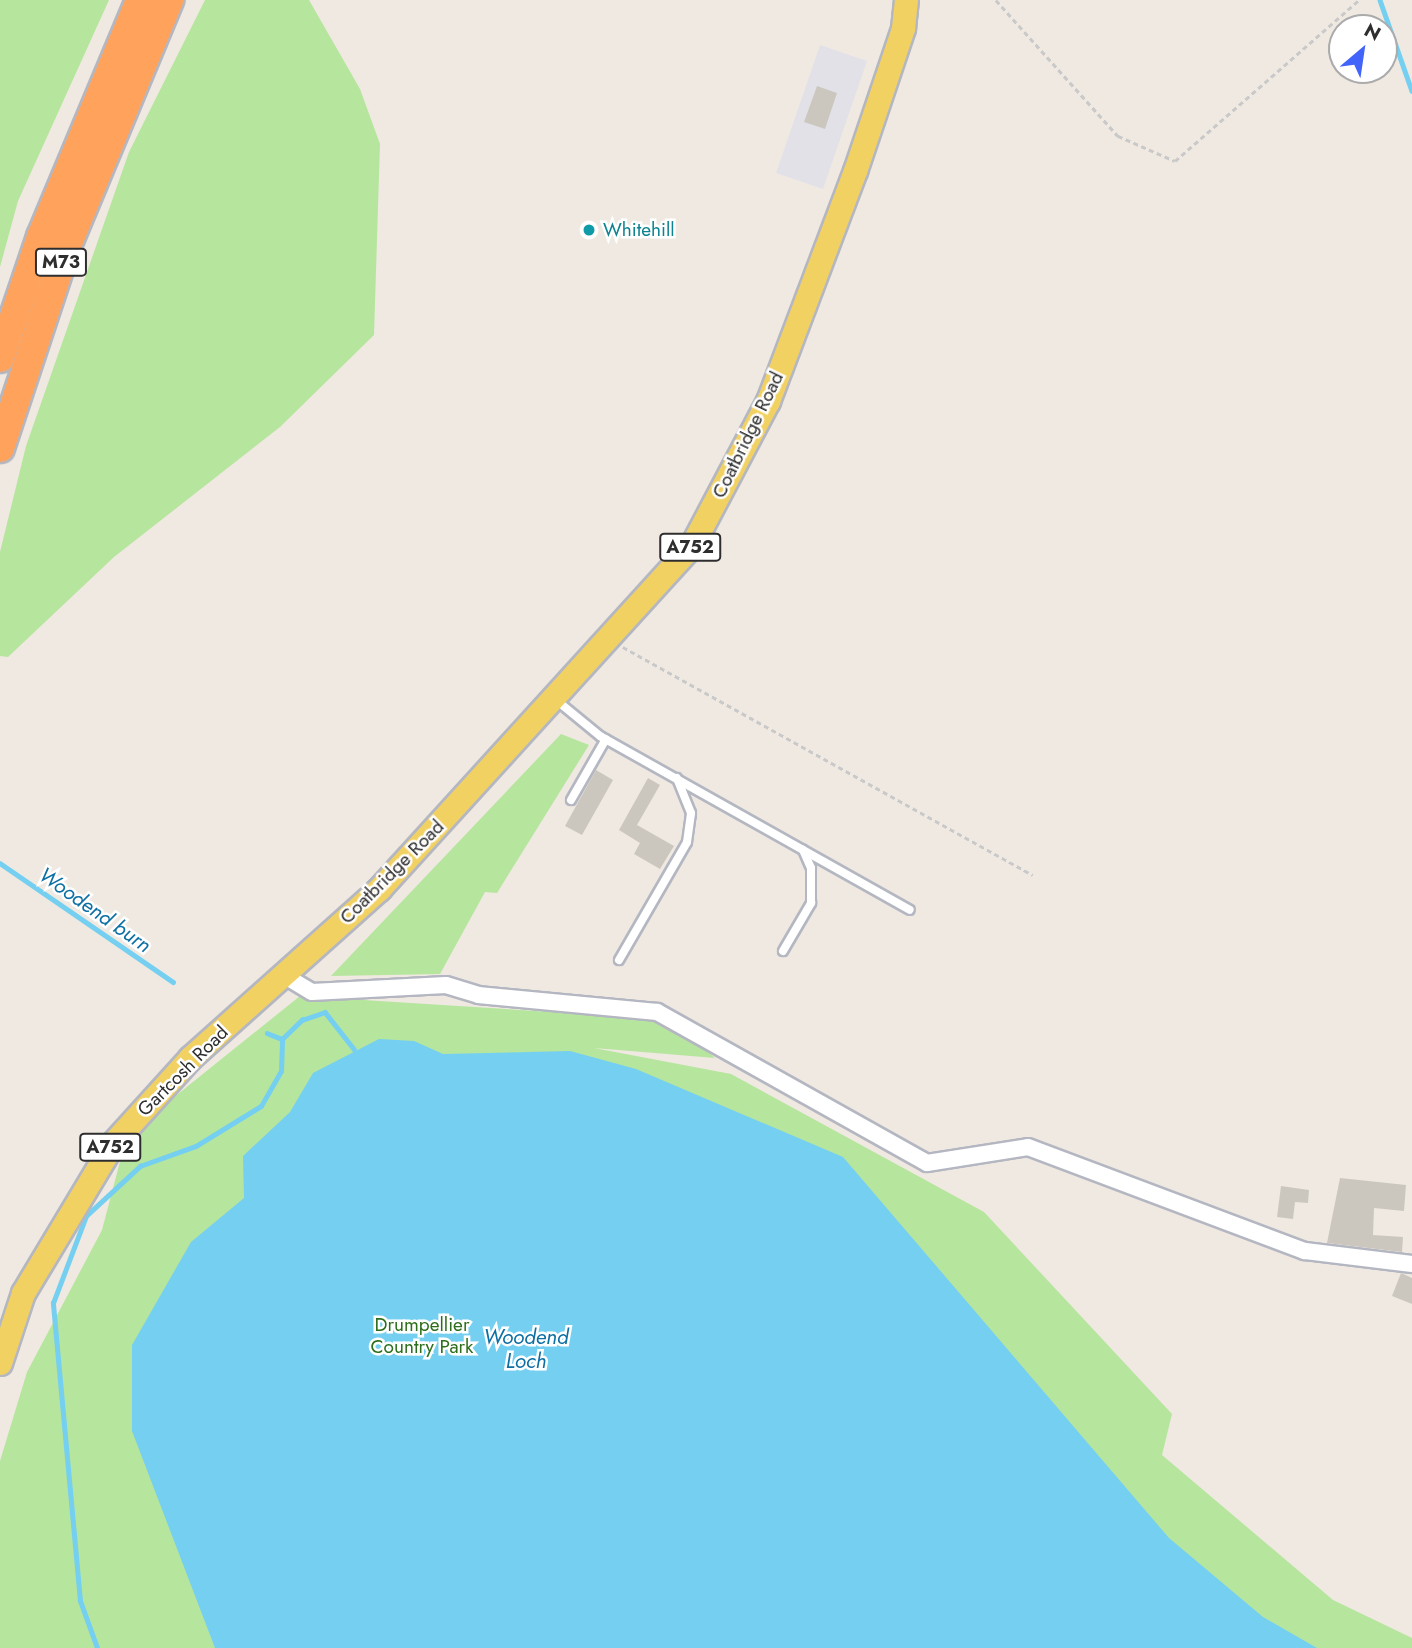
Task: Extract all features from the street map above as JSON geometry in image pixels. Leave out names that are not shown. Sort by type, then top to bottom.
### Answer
[{"type":"highway","name":"M73","points":[[0,358],[41,237],[140,0]]},
{"type":"highway","name":"M73","points":[[0,449],[66,248],[169,0]]},
{"type":"main road","name":"Coatbridge Road","points":[[285,976],[379,889],[611,640],[692,545],[768,401],[855,171],[903,28],[906,0]]},
{"type":"main road","name":"Gartcosh Road","points":[[0,1363],[23,1293],[113,1143],[190,1058],[285,976]]},
{"type":"street","points":[[285,976],[312,992],[446,985],[478,995],[657,1012],[927,1163],[1028,1147],[1305,1251],[1412,1264]]},
{"type":"lane","points":[[556,700],[606,739],[911,911]]},
{"type":"lane","points":[[571,800],[606,739]]},
{"type":"lane","points":[[619,960],[687,842],[691,813],[677,778]]},
{"type":"lane","points":[[783,951],[811,903],[811,868],[803,850]]},
{"type":"path","points":[[996,0],[1118,136],[1175,162],[1359,0]]},
{"type":"path","points":[[611,640],[1033,875]]},
{"type":"shaded area","points":[[820,45],[867,61],[823,189],[776,173]]},
{"type":"green space","points":[[0,0],[109,0],[18,201],[0,267]]},
{"type":"green space","points":[[205,0],[309,0],[360,89],[380,144],[374,335],[280,427],[114,557],[8,657],[0,656],[0,552],[26,446],[129,152]]},
{"type":"green space","points":[[561,734],[589,745],[497,893],[485,892],[440,974],[331,976]]},
{"type":"green space","name":"Woodend Loch","points":[[300,996],[646,1018],[685,1032],[715,1058],[594,1048],[731,1074],[984,1212],[1172,1414],[1162,1455],[1333,1600],[1412,1638],[1412,1648],[0,1648],[0,1461],[27,1372],[102,1230],[127,1135]]},
{"type":"water","name":"Woodend Loch","points":[[379,1039],[414,1041],[443,1054],[570,1051],[636,1069],[843,1157],[1169,1538],[1263,1617],[1317,1648],[215,1648],[132,1431],[132,1345],[191,1242],[244,1198],[243,1156],[290,1112],[313,1073]]},
{"type":"building","points":[[817,86],[837,93],[825,129],[804,122]]},
{"type":"building","points":[[596,770],[613,780],[582,835],[565,826]]},
{"type":"building","points":[[648,778],[660,785],[637,825],[674,846],[660,869],[634,854],[640,843],[619,830]]},
{"type":"building","points":[[1340,1178],[1406,1185],[1404,1211],[1374,1208],[1373,1235],[1403,1237],[1402,1252],[1327,1243]]},
{"type":"building","points":[[1281,1186],[1309,1190],[1308,1203],[1295,1202],[1293,1219],[1277,1217]]},
{"type":"building","points":[[1401,1273],[1412,1278],[1412,1304],[1392,1296]]},
{"type":"waterway","points":[[1380,0],[1412,91]]},
{"type":"waterway","name":"Woodend burn","points":[[0,863],[173,982]]},
{"type":"waterway","name":"Woodend burn","points":[[267,1033],[282,1039],[302,1020],[325,1012],[354,1049]]},
{"type":"waterway","points":[[97,1648],[80,1601],[53,1303],[86,1216],[140,1166],[196,1146],[261,1106],[281,1071],[282,1039]]},
{"type":"place","name":"Whitehill","points":[[589,230]]},
{"type":"park label","name":"Drumpellier Country Park","points":[[422,1336]]}]
